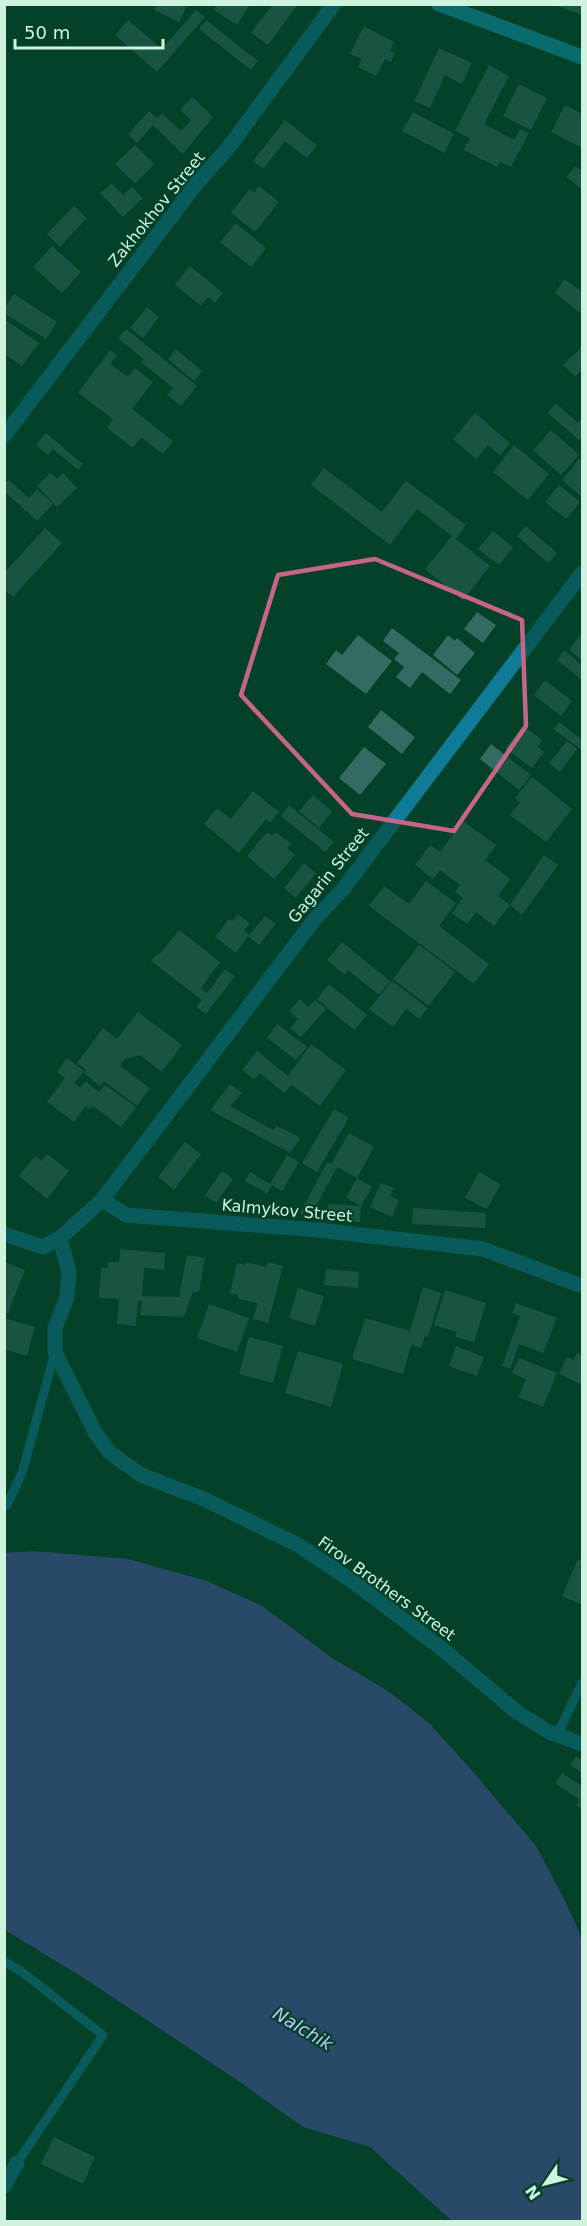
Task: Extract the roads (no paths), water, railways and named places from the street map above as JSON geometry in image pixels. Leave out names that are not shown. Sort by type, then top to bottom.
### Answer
[{"type":"street","name":"Zakhokhov Street","points":[[4,436],[190,193],[230,147],[334,4]]},
{"type":"street","points":[[439,4],[582,57]]},
{"type":"street","name":"Gagarin Street","points":[[102,1200],[314,920],[343,889],[582,573]]},
{"type":"street","points":[[4,1234],[43,1247],[60,1239],[102,1200]]},
{"type":"street","name":"Kalmykov Street","points":[[102,1200],[126,1215],[318,1230],[483,1249],[582,1286]]},
{"type":"street","points":[[55,1352],[55,1328],[67,1297],[69,1272],[60,1239]]},
{"type":"street","name":"Firov Brothers Street","points":[[55,1352],[94,1432],[109,1452],[141,1475],[204,1499],[316,1556],[442,1649],[517,1712],[549,1732],[582,1744]]},
{"type":"street","points":[[4,2186],[17,2163]]},
{"type":"lane","points":[[4,1506],[7,1505],[22,1473],[55,1352]]},
{"type":"lane","points":[[557,1735],[582,1683]]},
{"type":"lane","points":[[4,1961],[104,2035],[17,2163]]},
{"type":"water","name":"Nalchik","points":[[32,1551],[128,1559],[207,1581],[262,1606],[332,1658],[388,1691],[429,1723],[536,1846],[564,1899],[580,1934],[582,1946],[582,2221],[452,2221],[370,2147],[303,2127],[87,1980],[5,1930],[5,1553]]}]
